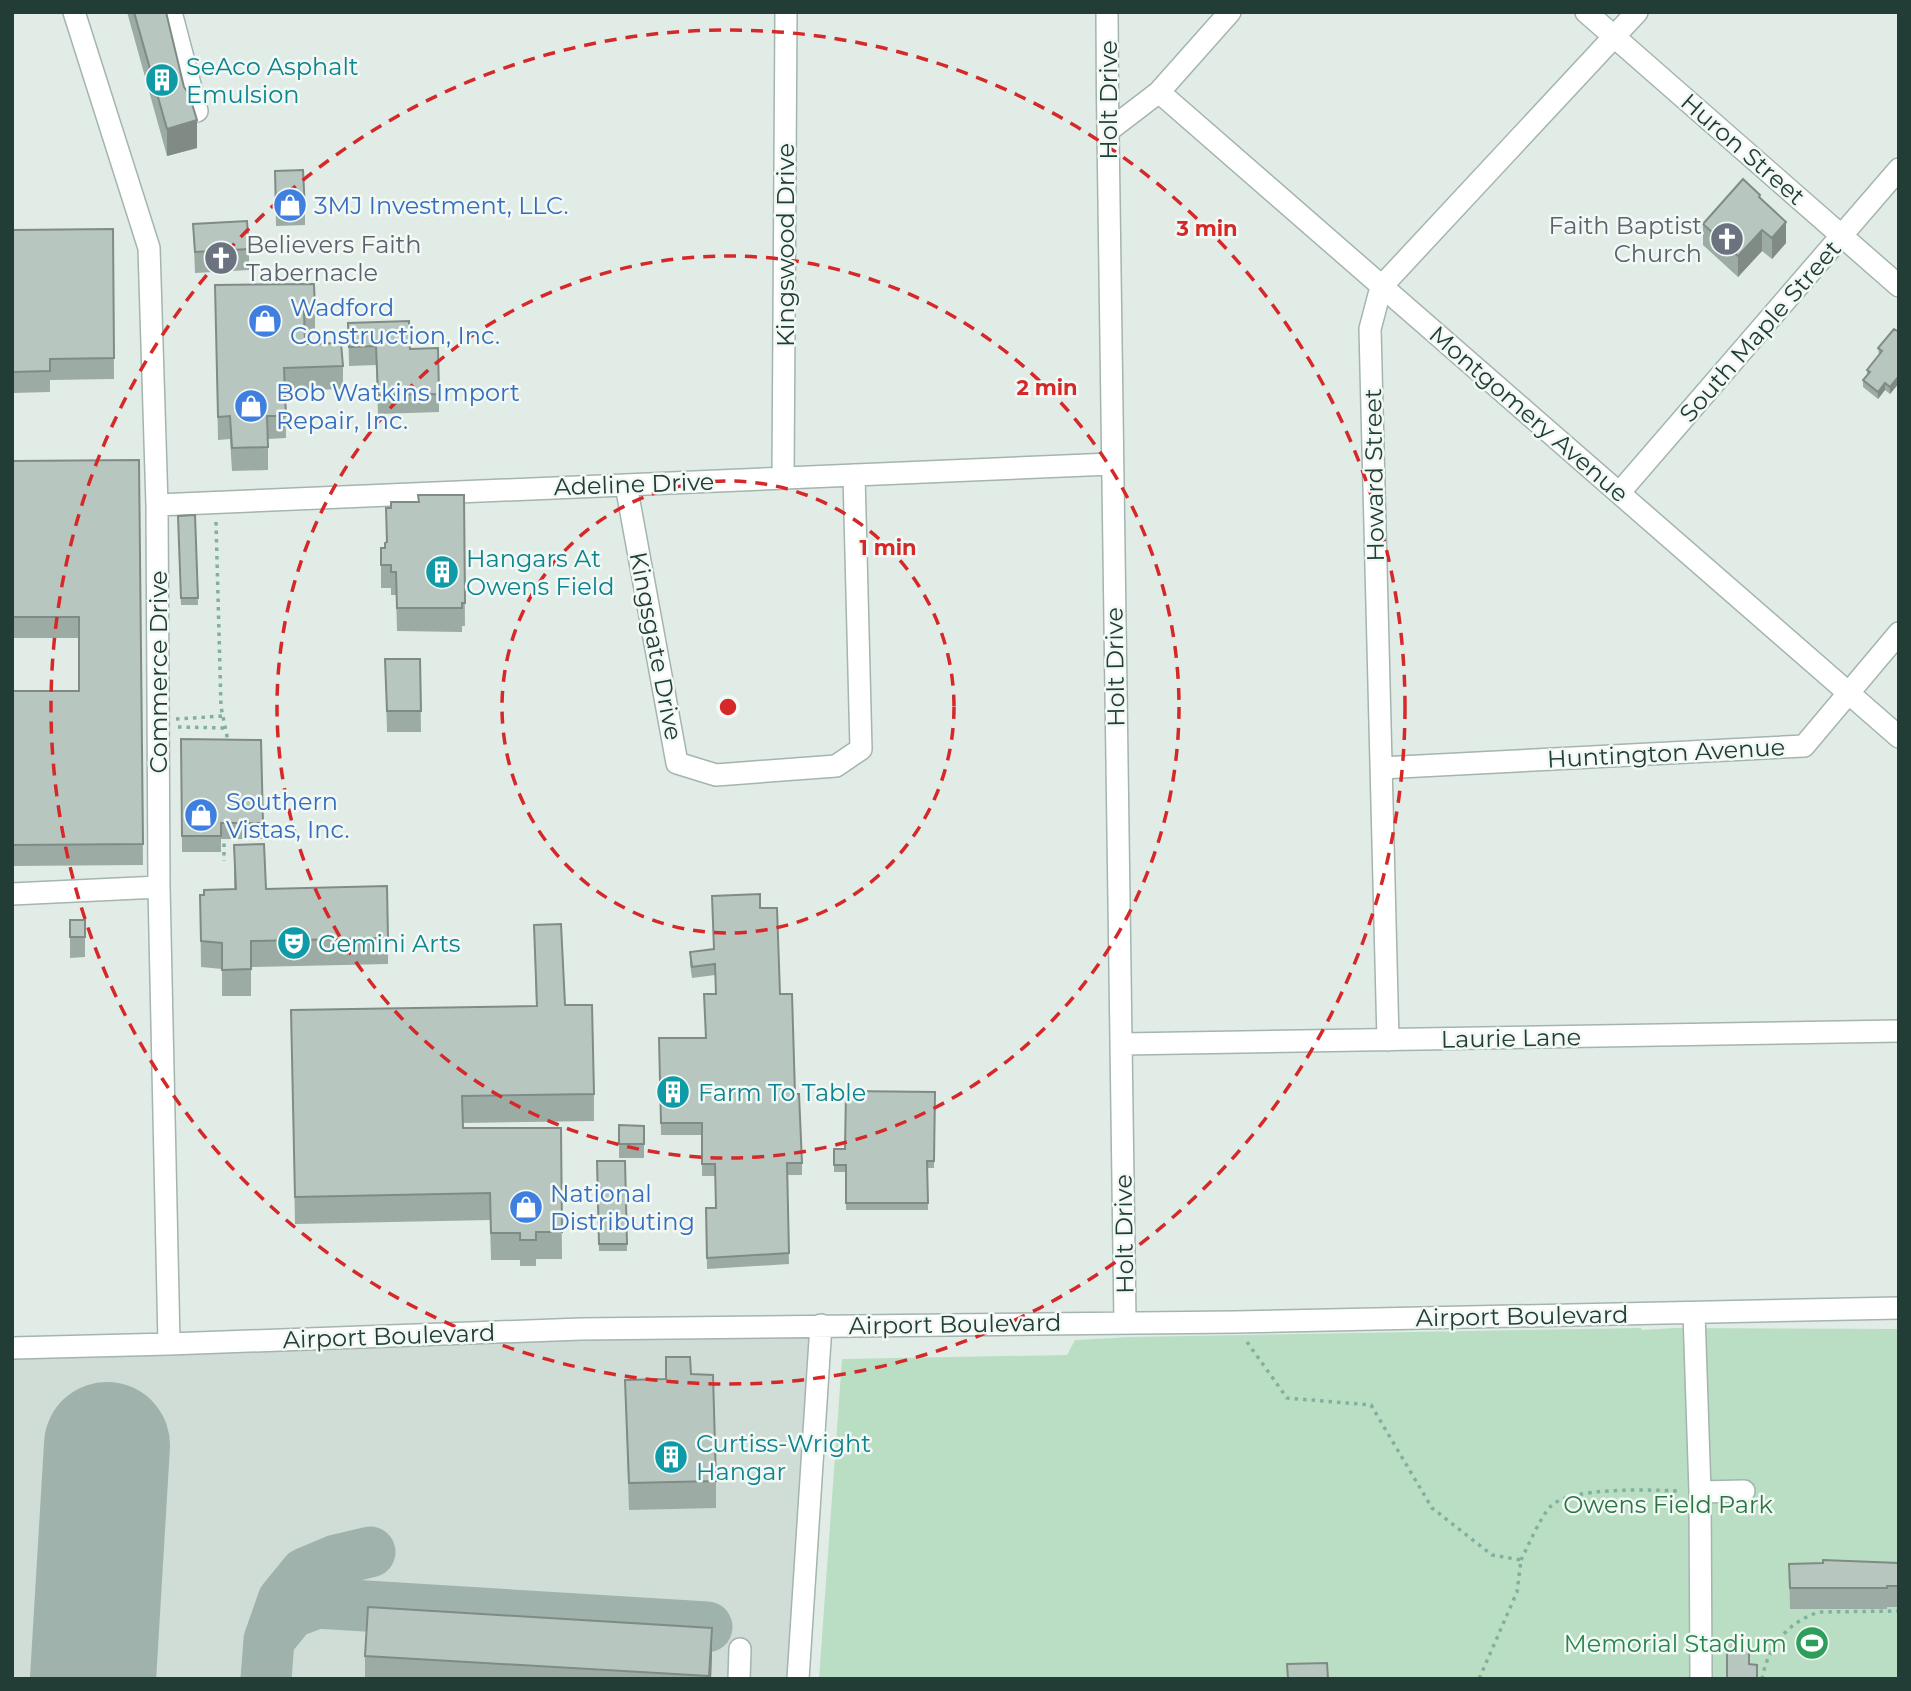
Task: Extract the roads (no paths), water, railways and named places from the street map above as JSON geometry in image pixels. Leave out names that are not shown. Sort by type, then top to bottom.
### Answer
[{"type":"street","name":"Commerce Drive","points":[[74,12],[149,248],[157,505],[159,887],[169,1344]]},
{"type":"street","points":[[171,12],[197,111]]},
{"type":"street","name":"Kingswood Drive","points":[[783,478],[786,12]]},
{"type":"street","name":"Holt Drive","points":[[1107,12],[1111,464],[1123,1044],[1125,1322]]},
{"type":"street","points":[[1108,131],[1159,92],[1230,12]]},
{"type":"street","name":"Huron Street","points":[[1586,12],[1899,286]]},
{"type":"street","name":"Howard Street","points":[[1388,1040],[1370,329],[1381,287],[1637,12]]},
{"type":"street","name":"Montgomery Avenue","points":[[1159,92],[1899,737]]},
{"type":"street","name":"South Maple Street","points":[[1620,492],[1899,169]]},
{"type":"street","name":"Adeline Drive","points":[[157,505],[1111,464]]},
{"type":"street","name":"Kingsgate Drive","points":[[626,485],[677,763],[716,775],[836,766],[861,749],[854,475]]},
{"type":"street","name":"Huntington Avenue","points":[[1381,768],[1804,746],[1899,633]]},
{"type":"street","points":[[12,894],[159,887]]},
{"type":"street","name":"Laurie Lane","points":[[1123,1044],[1899,1031]]},
{"type":"street","name":"Airport Boulevard","points":[[12,1348],[581,1329],[1235,1322],[1899,1308]]},
{"type":"street","points":[[1694,1313],[1700,1492],[1701,1679]]},
{"type":"street","points":[[798,1679],[821,1325]]},
{"type":"street","points":[[1700,1492],[1744,1491]]},
{"type":"street","points":[[738,1679],[740,1649]]},
{"type":"place","name":"SeAco Asphalt Emulsion","points":[[162,80]]},
{"type":"place","name":"3MJ Investment, LLC.","points":[[290,205]]},
{"type":"place","name":"Faith Baptist Church","points":[[1727,239]]},
{"type":"place","name":"Believers Faith Tabernacle","points":[[221,258]]},
{"type":"place","name":"Wadford Construction, Inc.","points":[[265,321]]},
{"type":"place","name":"Bob Watkins Import Repair, Inc.","points":[[251,406]]},
{"type":"place","name":"Hangars At Owens Field","points":[[442,572]]},
{"type":"place","name":"Southern Vistas, Inc.","points":[[201,815]]},
{"type":"place","name":"Gemini Arts","points":[[294,943]]},
{"type":"place","name":"Farm To Table","points":[[673,1092]]},
{"type":"place","name":"National Distributing","points":[[526,1207]]},
{"type":"place","name":"Curtiss-Wright Hangar","points":[[671,1457]]},
{"type":"place","name":"Memorial Stadium","points":[[1812,1643]]},
{"type":"park label","name":"Owens Field Park","points":[[1668,1504]]}]
